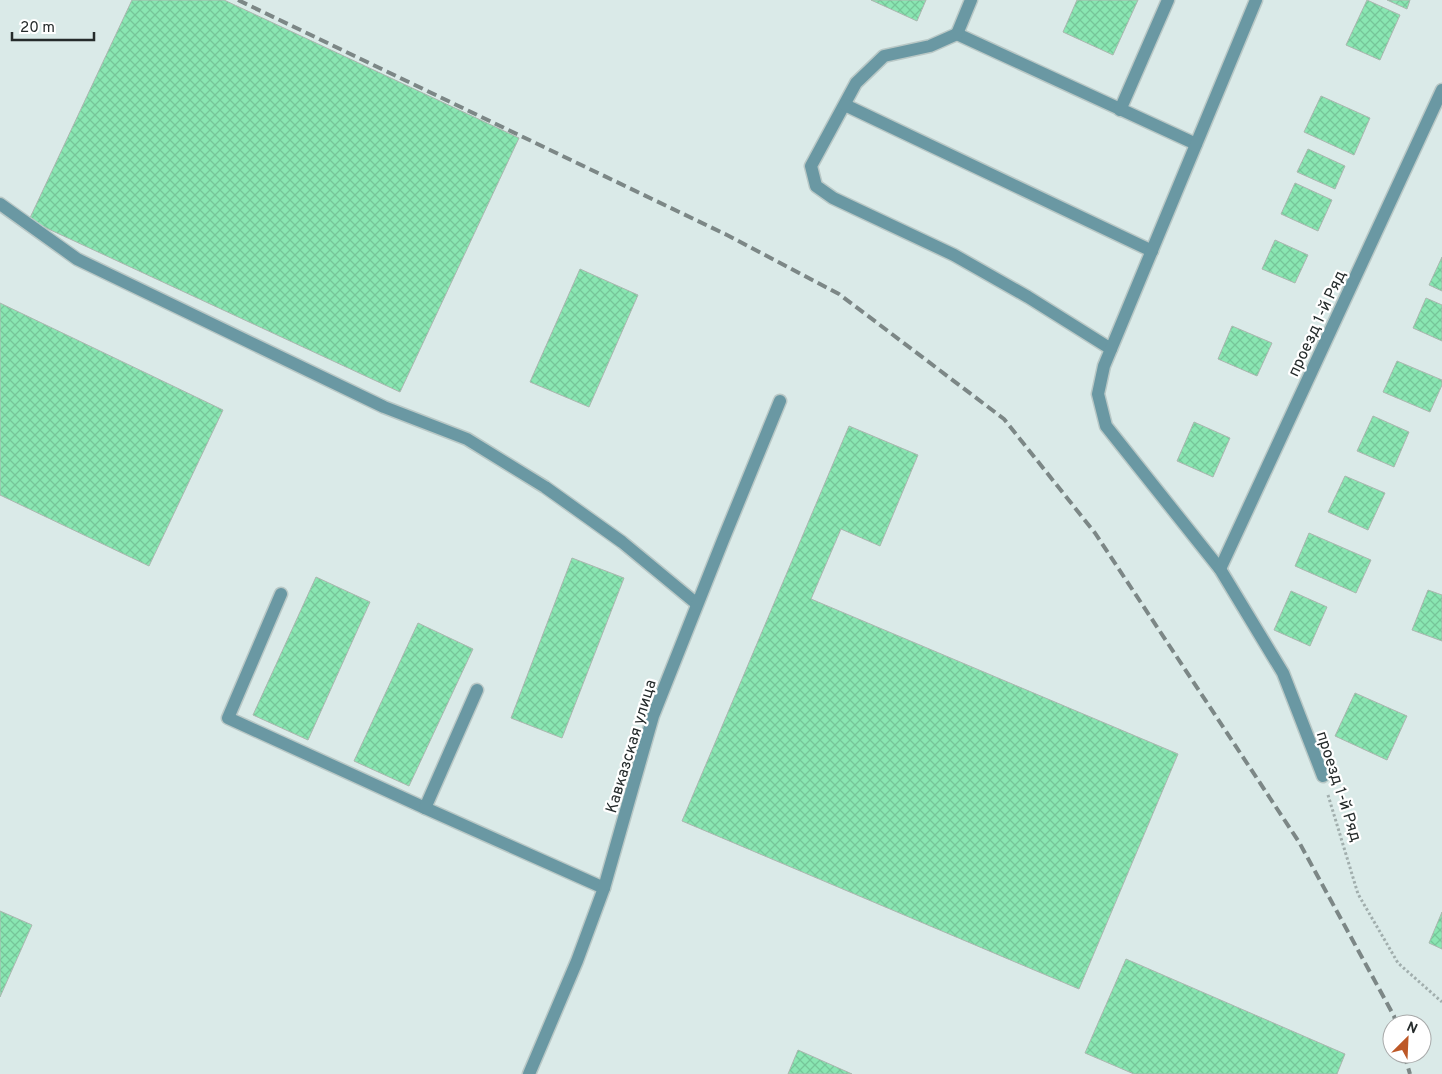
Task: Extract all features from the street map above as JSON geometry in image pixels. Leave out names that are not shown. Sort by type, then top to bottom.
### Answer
[{"type":"street","points":[[972,0],[957,34],[930,46],[884,56],[856,84],[811,166],[816,186],[833,198],[954,255],[1028,297],[1111,349]]},
{"type":"street","points":[[1120,110],[1168,0]]},
{"type":"street","name":"проезд 1-й Ряд","points":[[1256,0],[1104,366],[1098,394],[1106,426],[1220,569],[1283,673],[1323,776]]},
{"type":"street","points":[[957,34],[1196,144]]},
{"type":"street","name":"проезд 1-й Ряд","points":[[1220,569],[1442,90]]},
{"type":"street","points":[[845,105],[1152,251]]},
{"type":"street","points":[[0,204],[77,259],[384,407],[466,439],[545,487],[622,542],[697,604]]},
{"type":"street","name":"Кавказская улица","points":[[529,1074],[577,961],[604,888],[653,716],[780,401]]},
{"type":"street","points":[[281,594],[228,718],[604,888]]},
{"type":"street","points":[[425,808],[477,690]]},
{"type":"path","name":"проезд 1-й Ряд","points":[[1323,776],[1358,894],[1398,963],[1442,1002]]},
{"type":"building","points":[[132,0],[224,0],[519,138],[400,392],[29,220]]},
{"type":"building","points":[[871,0],[926,0],[917,21]]},
{"type":"building","points":[[1077,0],[1138,0],[1113,55],[1063,32]]},
{"type":"building","points":[[1367,0],[1400,15],[1380,60],[1346,45]]},
{"type":"building","points":[[1387,0],[1410,0],[1407,9]]},
{"type":"building","points":[[1321,96],[1370,118],[1354,155],[1304,132]]},
{"type":"building","points":[[1308,149],[1345,166],[1335,189],[1297,172]]},
{"type":"building","points":[[1295,183],[1332,200],[1318,231],[1281,214]]},
{"type":"building","points":[[1275,240],[1308,255],[1295,283],[1262,269]]},
{"type":"building","points":[[1442,257],[1442,291],[1429,285]]},
{"type":"building","points":[[580,269],[638,295],[589,407],[530,382]]},
{"type":"building","points":[[1426,298],[1442,305],[1442,341],[1413,328]]},
{"type":"building","points":[[0,303],[223,410],[149,566],[0,495]]},
{"type":"building","points":[[1232,326],[1272,343],[1257,376],[1218,359]]},
{"type":"building","points":[[1397,361],[1442,380],[1442,385],[1430,412],[1383,392]]},
{"type":"building","points":[[1373,416],[1409,432],[1394,467],[1357,451]]},
{"type":"building","points":[[1194,422],[1230,438],[1213,477],[1177,461]]},
{"type":"building","points":[[849,426],[918,455],[880,546],[841,529],[811,599],[1178,754],[1079,989],[682,821]]},
{"type":"building","points":[[1345,476],[1385,493],[1368,530],[1328,512]]},
{"type":"building","points":[[1309,533],[1371,560],[1356,593],[1295,566]]},
{"type":"building","points":[[572,558],[624,578],[562,738],[511,718]]},
{"type":"building","points":[[316,577],[370,602],[308,740],[253,715]]},
{"type":"building","points":[[1428,590],[1442,595],[1442,641],[1412,630]]},
{"type":"building","points":[[1291,591],[1327,607],[1310,646],[1274,630]]},
{"type":"building","points":[[418,623],[473,649],[409,786],[354,761]]},
{"type":"building","points":[[1355,693],[1407,716],[1387,760],[1335,736]]},
{"type":"building","points":[[0,911],[32,925],[0,997]]},
{"type":"building","points":[[1442,912],[1442,949],[1429,943]]},
{"type":"building","points":[[1126,959],[1345,1054],[1337,1074],[1134,1074],[1085,1053]]},
{"type":"building","points":[[798,1050],[852,1074],[788,1074]]},
{"type":"railway","points":[[238,0],[727,235],[839,294],[1004,419],[1095,533],[1299,842],[1393,1014]]},
{"type":"railway","points":[[1407,1064],[1410,1074]]}]
